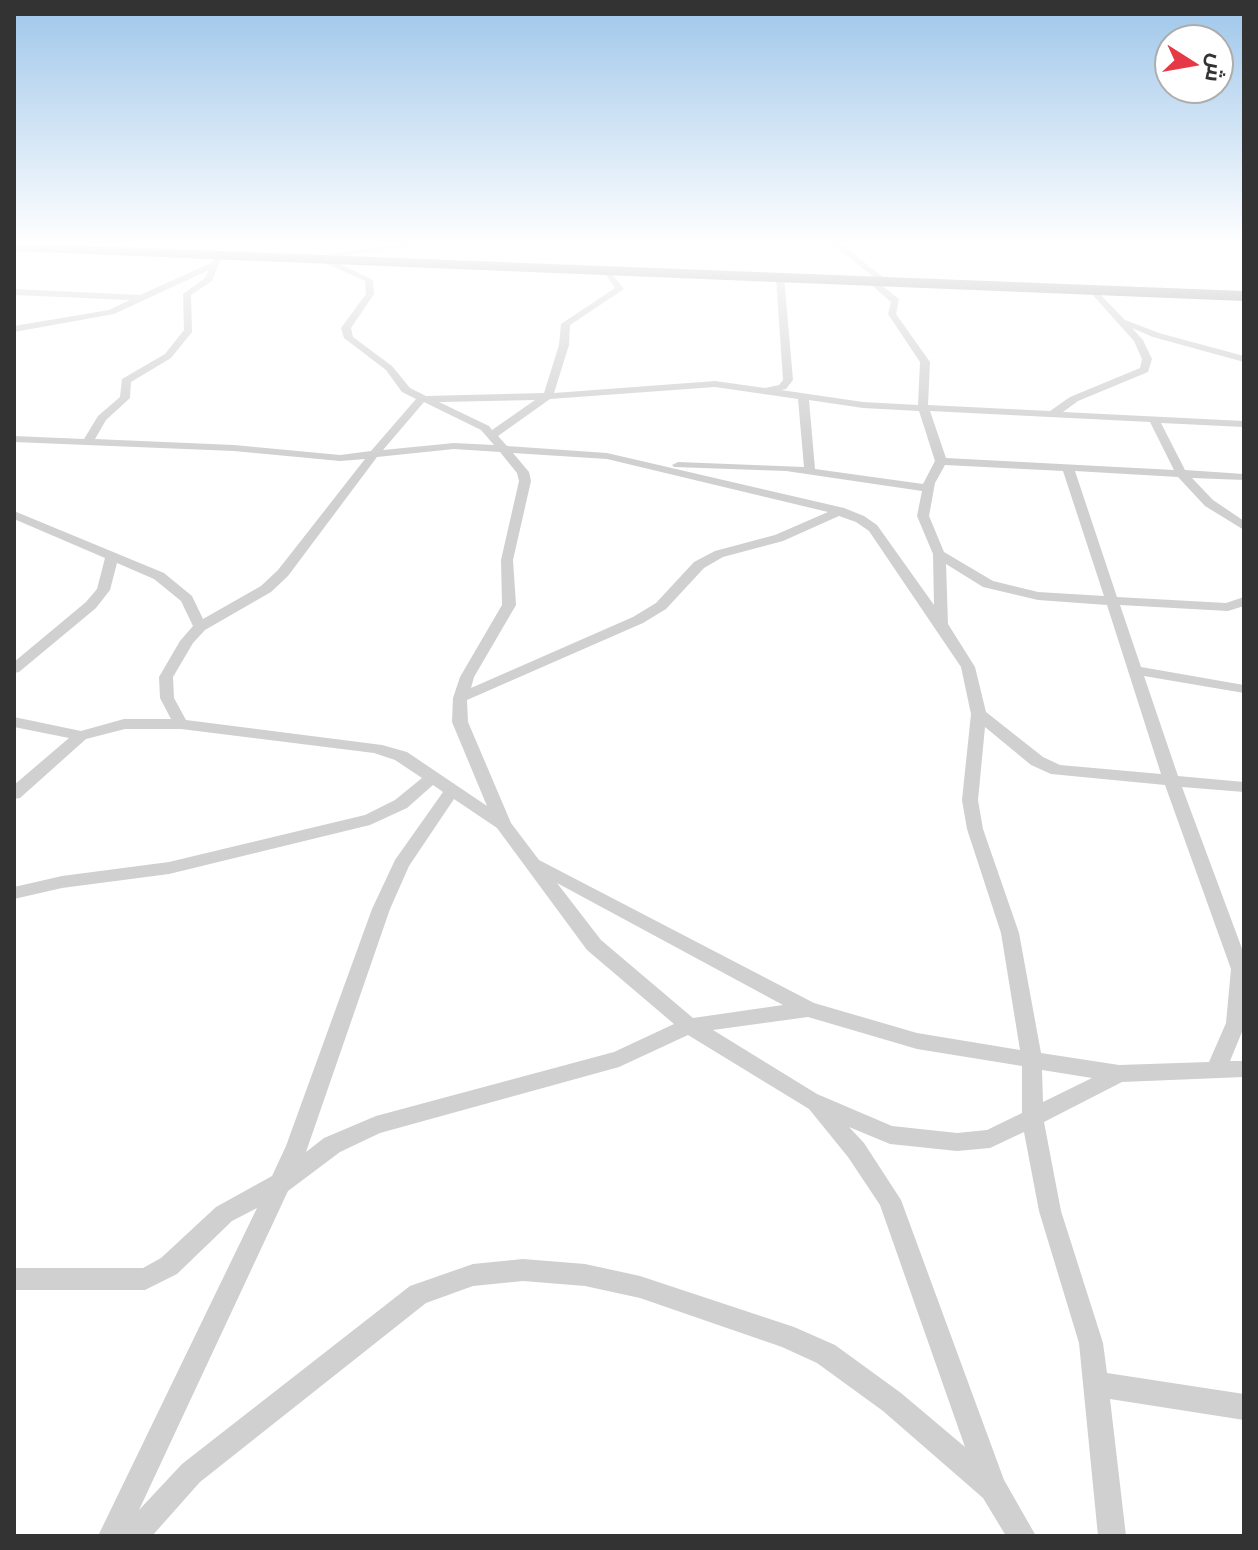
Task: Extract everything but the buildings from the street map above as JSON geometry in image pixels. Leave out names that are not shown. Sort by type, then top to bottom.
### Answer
[{"type":"street","points":[[14,329],[96,315]]},
{"type":"street","points":[[88,441],[102,418],[125,398],[126,381],[168,356],[189,330],[188,315]]},
{"type":"street","points":[[358,315],[345,333],[396,375],[406,390],[471,420],[491,436],[523,472],[525,481],[507,560],[509,605],[505,617],[467,677],[460,698],[460,722],[503,825],[594,945],[689,1026],[810,1100],[890,1135],[926,1141],[990,1139],[1119,1074]]},
{"type":"street","points":[[491,436],[548,396],[564,345],[566,324],[579,315]]},
{"type":"street","points":[[769,390],[782,387],[788,380],[783,315]]},
{"type":"street","points":[[893,315],[921,351],[927,371],[923,407],[941,461],[927,488],[923,516],[939,554],[941,625]]},
{"type":"street","points":[[1053,414],[1074,399],[1145,370],[1144,349],[1117,315]]},
{"type":"street","points":[[1122,320],[1156,335],[1244,359]]},
{"type":"street","points":[[421,399],[483,400],[688,384],[769,390],[863,405],[1244,424]]},
{"type":"street","points":[[803,396],[810,471]]},
{"type":"street","points":[[181,724],[167,698],[166,677],[180,651],[200,627],[266,589],[283,573],[421,399]]},
{"type":"street","points":[[1154,420],[1181,473],[1209,503],[1244,526]]},
{"type":"street","points":[[14,439],[234,448],[340,458],[454,446],[607,456],[840,511],[873,528],[968,667],[979,714],[970,800],[975,829],[1010,933],[1032,1060],[1033,1120],[1050,1211],[1076,1286],[1097,1384],[1112,1536]]},
{"type":"street","points":[[941,461],[1244,477]]},
{"type":"street","points":[[644,464],[810,471],[927,488]]},
{"type":"street","points":[[1068,468],[1172,782],[1242,968],[1236,1023],[1216,1069]]},
{"type":"street","points":[[460,698],[638,620],[661,606],[699,565],[719,554],[779,538],[840,511]]},
{"type":"street","points":[[14,515],[159,576],[187,599],[200,627]]},
{"type":"street","points":[[939,554],[974,577],[1012,591],[1205,607],[1228,607],[1244,601]]},
{"type":"street","points":[[14,669],[91,605],[103,590],[112,556]]},
{"type":"street","points":[[1135,670],[1244,689]]},
{"type":"street","points":[[979,714],[1037,761],[1057,770],[1244,787]]},
{"type":"street","points":[[14,722],[81,736]]},
{"type":"street","points":[[14,794],[81,736],[124,724],[181,724],[376,748],[401,756],[503,825]]},
{"type":"street","points":[[14,893],[62,882],[169,868],[370,819],[442,784]]},
{"type":"street","points":[[112,1536],[297,1147],[381,909],[442,784]]},
{"type":"street","points":[[534,863],[808,1009],[917,1041],[1119,1074],[1244,1069]]},
{"type":"street","points":[[14,1279],[145,1279],[169,1266],[224,1214],[279,1184],[332,1145],[376,1125],[619,1059],[689,1026],[808,1009]]},
{"type":"street","points":[[810,1100],[832,1120],[890,1200],[993,1488],[1022,1536]]},
{"type":"street","points":[[133,1536],[191,1473],[418,1294],[473,1275],[523,1270],[585,1275],[640,1287],[785,1336],[826,1354],[892,1402],[993,1488]]},
{"type":"street","points":[[1097,1384],[1244,1407]]}]
